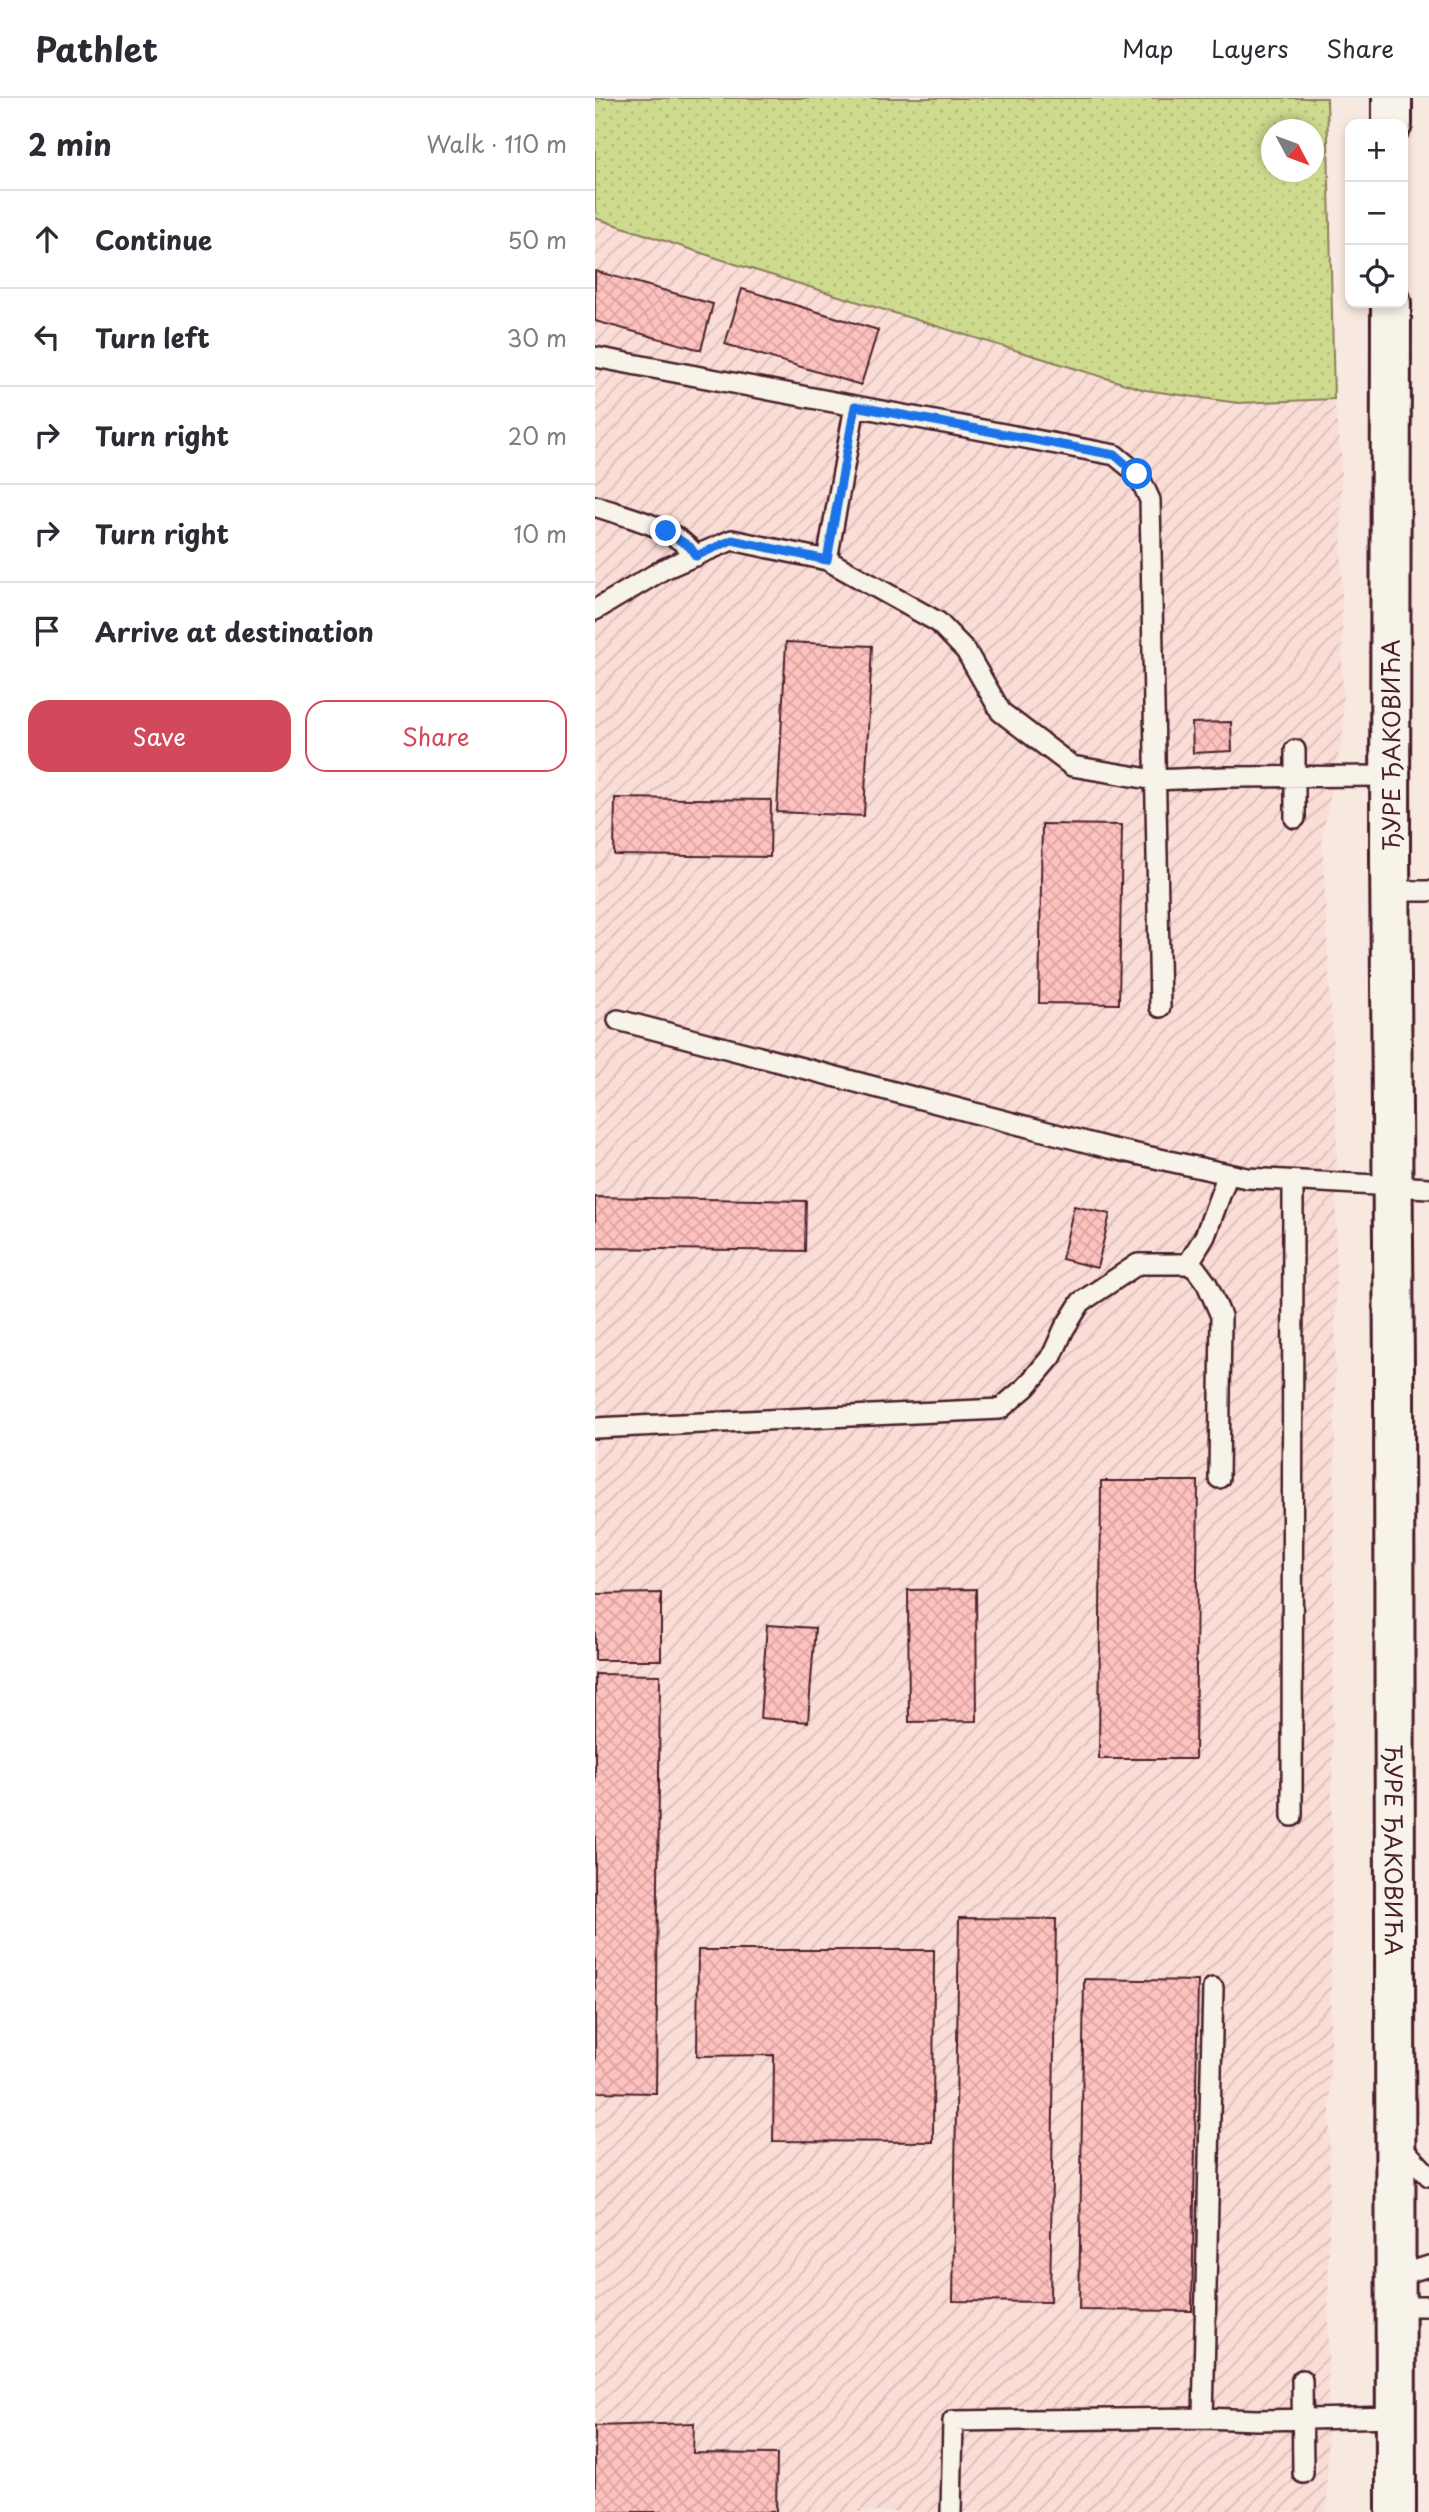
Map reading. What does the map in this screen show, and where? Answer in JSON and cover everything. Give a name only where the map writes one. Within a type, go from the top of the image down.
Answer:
[{"type":"street","points":[[1392,98],[1392,119]]},
{"type":"street","name":"ЂУРЕ ЂАКОВИЋА","points":[[1391,308],[1390,891],[1411,1188],[1395,2140],[1413,2288],[1396,2417],[1396,2512]]},
{"type":"lane","points":[[595,357],[1115,455],[1137,474],[1150,500],[1160,1007]]},
{"type":"lane","points":[[827,560],[855,406]]},
{"type":"lane","points":[[595,506],[666,531],[690,547],[696,556]]},
{"type":"lane","points":[[595,610],[664,569],[732,540],[827,560],[938,622],[966,650],[1001,712],[1072,766],[1156,780],[1390,776]]},
{"type":"lane","points":[[1295,750],[1295,818]]},
{"type":"lane","points":[[1390,891],[1429,891]]},
{"type":"lane","points":[[618,1020],[1109,1148],[1228,1174],[1247,1178],[1411,1188]]},
{"type":"lane","points":[[1188,1264],[1205,1236],[1228,1174]]},
{"type":"lane","points":[[1292,1816],[1293,1181]]},
{"type":"lane","points":[[595,1429],[1000,1409],[1025,1387],[1052,1356],[1081,1302],[1138,1264],[1188,1264],[1196,1269],[1207,1284],[1221,1316],[1219,1478]]},
{"type":"lane","points":[[1203,2418],[1213,1989]]},
{"type":"lane","points":[[1395,2140],[1429,2176]]},
{"type":"lane","points":[[1302,2379],[1303,2473]]},
{"type":"lane","points":[[951,2512],[953,2421],[1396,2417]]},
{"type":"shaded area","points":[[595,218],[735,264],[1238,403],[1334,399],[1341,453],[1343,734],[1322,837],[1337,1126],[1327,2512],[595,2512]]},
{"type":"green space","points":[[595,98],[1327,98],[1334,399],[1238,403],[1145,390],[735,264],[595,218]]},
{"type":"building","points":[[595,271],[713,304],[701,350],[595,321]]},
{"type":"building","points":[[742,289],[878,330],[861,385],[725,344]]},
{"type":"building","points":[[786,642],[872,646],[864,816],[777,812]]},
{"type":"building","points":[[1231,722],[1232,751],[1193,753],[1192,723]]},
{"type":"building","points":[[615,798],[771,800],[770,857],[614,855]]},
{"type":"building","points":[[1042,824],[1122,825],[1119,1004],[1039,1003]]},
{"type":"building","points":[[595,1197],[806,1201],[805,1251],[595,1248]]},
{"type":"building","points":[[1074,1206],[1110,1214],[1097,1268],[1062,1259]]},
{"type":"building","points":[[1101,1481],[1198,1481],[1195,1759],[1099,1759]]},
{"type":"building","points":[[976,1589],[977,1721],[909,1722],[908,1590]]},
{"type":"building","points":[[661,1593],[661,1660],[595,1660],[595,1594]]},
{"type":"building","points":[[767,1625],[815,1628],[808,1722],[760,1718]]},
{"type":"building","points":[[595,1674],[660,1675],[656,2093],[595,2092]]},
{"type":"building","points":[[959,1918],[1056,1919],[1050,2302],[953,2301]]},
{"type":"building","points":[[698,1950],[934,1950],[933,2142],[773,2141],[774,2055],[697,2056]]},
{"type":"building","points":[[1084,1979],[1198,1981],[1192,2311],[1079,2310]]},
{"type":"building","points":[[694,2423],[693,2453],[777,2454],[776,2512],[595,2512],[595,2426]]},
{"type":"route","points":[[666,531],[690,547],[696,556],[732,540],[827,560],[855,406],[1115,455],[1137,474]]}]
